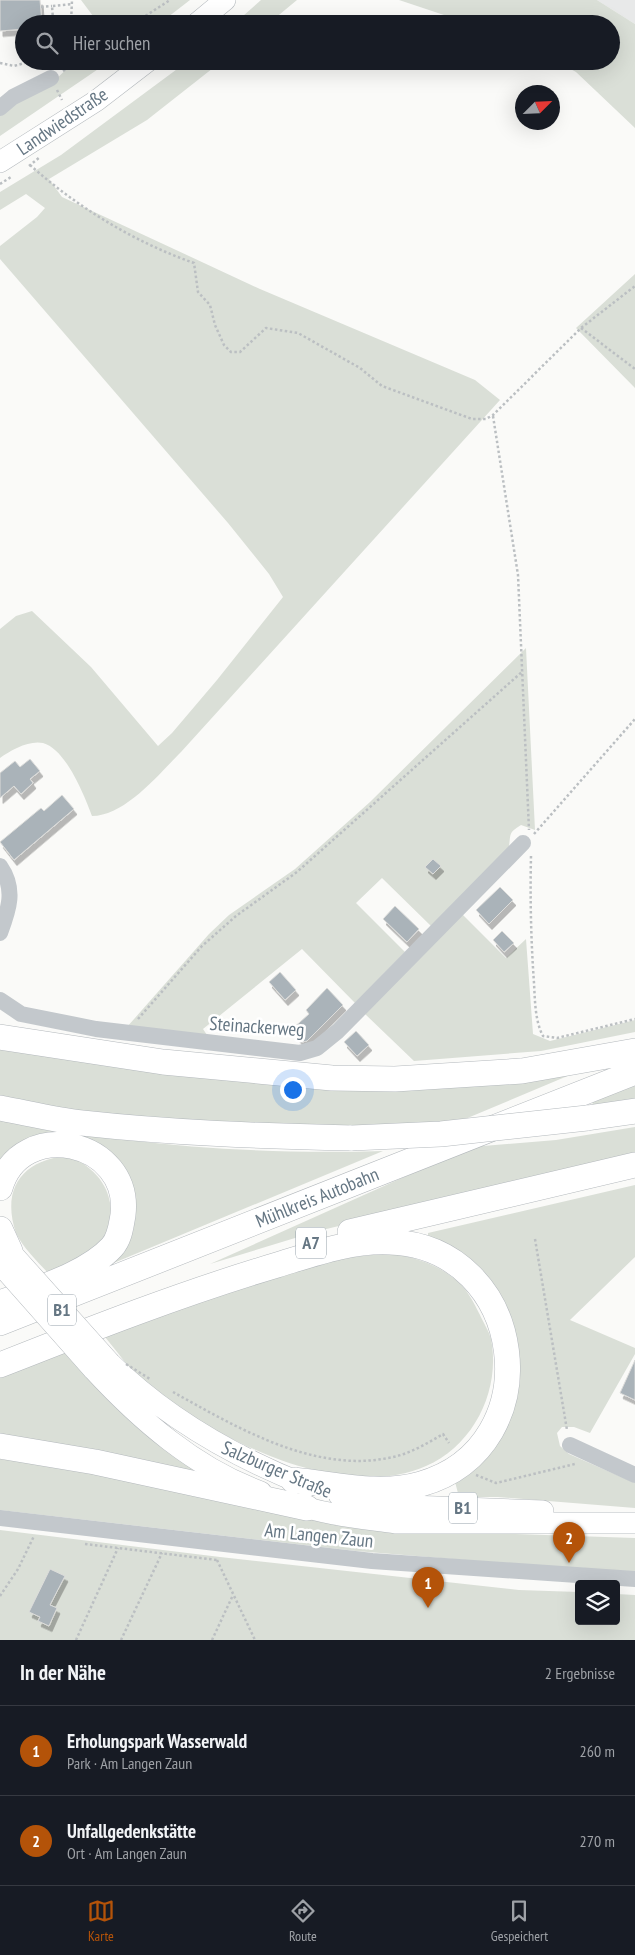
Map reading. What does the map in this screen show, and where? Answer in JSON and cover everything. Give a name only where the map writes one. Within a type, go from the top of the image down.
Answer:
[{"type":"highway","points":[[0,1037],[163,1062],[332,1078],[414,1078],[522,1071],[635,1051]]},
{"type":"highway","name":"Mühlkreis Autobahn","points":[[0,1323],[635,1072]]},
{"type":"highway","points":[[0,1108],[80,1123],[166,1131],[272,1137],[352,1138],[441,1134],[635,1111]]},
{"type":"highway","points":[[0,1188],[12,1166],[28,1153],[45,1146],[67,1144],[91,1152],[102,1160],[119,1183],[123,1210],[119,1234],[113,1245],[99,1259],[82,1269],[0,1303]]},
{"type":"highway","name":"Mühlkreis Autobahn","points":[[0,1352],[137,1299],[279,1252],[438,1210],[635,1165]]},
{"type":"highway","points":[[0,1365],[106,1323],[212,1286],[329,1250],[376,1242],[405,1243],[433,1250],[458,1265],[483,1289],[494,1308],[506,1345],[508,1382],[504,1399],[494,1426],[482,1442],[471,1456],[447,1473],[406,1487],[364,1490],[293,1480]]},
{"type":"highway","points":[[0,1446],[95,1462],[307,1508]]},
{"type":"main road","points":[[207,15],[225,0]]},
{"type":"main road","name":"Landwiedstraße","points":[[0,162],[96,100],[136,70]]},
{"type":"main road","name":"Salzburger Straße","points":[[5,1248],[102,1366],[122,1400],[159,1434],[187,1453],[219,1472],[257,1490],[307,1508],[396,1523],[635,1521]]},
{"type":"main road","name":"Salzburger Straße","points":[[102,1366],[134,1387],[179,1421],[223,1448],[293,1480],[327,1493],[368,1501],[410,1506],[555,1511],[635,1521]]},
{"type":"street","points":[[0,108],[13,97],[51,78]]},
{"type":"street","name":"Steinackerweg","points":[[0,1000],[21,1014],[126,1034],[300,1053],[309,1052],[338,1030],[523,843]]},
{"type":"street","points":[[0,866],[7,879],[10,892],[8,909],[0,934]]},
{"type":"street","points":[[570,1445],[635,1475]]},
{"type":"street","name":"Am Langen Zaun","points":[[0,1518],[217,1552],[382,1561],[635,1579]]},
{"type":"path","points":[[71,15],[72,0]]},
{"type":"path","points":[[147,15],[170,0]]},
{"type":"path","points":[[40,7],[72,4]]},
{"type":"path","points":[[52,6],[53,15]]},
{"type":"path","points":[[0,62],[15,66]]},
{"type":"path","points":[[51,78],[64,70]]},
{"type":"path","points":[[60,95],[62,100]]},
{"type":"path","points":[[30,165],[60,192],[157,250],[194,263],[198,292],[210,305],[215,325],[224,345],[231,352],[240,352],[266,328],[298,332],[360,368],[382,386],[472,419],[486,418],[493,415],[581,328],[635,286]]},
{"type":"path","points":[[581,328],[635,369]]},
{"type":"path","points":[[493,415],[518,575],[530,827],[523,843]]},
{"type":"path","points":[[126,1034],[202,946],[236,916],[297,872],[523,671]]},
{"type":"path","points":[[523,843],[538,830],[635,720]]},
{"type":"path","points":[[523,843],[531,852],[529,913],[535,998],[539,1029],[542,1036],[557,1038],[635,1019]]},
{"type":"path","points":[[535,1239],[570,1445]]},
{"type":"path","points":[[150,1380],[157,1384]]},
{"type":"path","points":[[172,1392],[243,1429],[298,1451],[350,1461],[388,1458],[413,1450],[444,1434],[449,1443]]},
{"type":"path","points":[[475,1474],[496,1482],[509,1481],[598,1458]]},
{"type":"path","points":[[0,1596],[18,1569],[35,1532]]},
{"type":"path","points":[[33,1537],[43,1539]]},
{"type":"path","points":[[76,1640],[118,1549],[119,1542]]},
{"type":"path","points":[[80,1544],[161,1554],[217,1552],[233,1595],[255,1640]]},
{"type":"path","points":[[121,1640],[161,1554],[162,1547]]},
{"type":"path","points":[[212,1640],[233,1595]]},
{"type":"shaded area","points":[[81,0],[190,0],[171,15],[92,15]]},
{"type":"shaded area","points":[[261,0],[297,0],[279,15],[244,15]]},
{"type":"shaded area","points":[[399,0],[597,0],[635,24],[635,128],[572,70],[620,70],[620,15],[444,15]]},
{"type":"shaded area","points":[[597,0],[635,0],[635,24]]},
{"type":"shaded area","points":[[66,70],[97,70],[0,136],[0,112],[51,84]]},
{"type":"shaded area","points":[[176,70],[211,70],[147,120],[49,179],[62,197],[260,289],[475,380],[500,400],[181,752],[129,802],[104,814],[92,816],[74,775],[59,754],[51,747],[38,742],[26,744],[0,758],[0,629],[16,616],[32,611],[91,667],[158,746],[172,733],[217,680],[283,597],[269,574],[228,523],[0,259],[0,246],[37,217],[45,208],[26,194],[0,210],[0,192],[61,155]]},
{"type":"shaded area","points":[[635,274],[635,388],[576,328]]},
{"type":"shaded area","points":[[526,648],[535,830],[521,825],[514,830],[511,834],[509,847],[431,926],[382,878],[356,903],[405,952],[355,1003],[302,949],[203,1029],[209,1038],[127,1027],[209,934],[229,915],[295,869],[370,802]]},
{"type":"shaded area","points":[[462,914],[506,958],[526,939],[533,1034],[550,1041],[635,1020],[635,1032],[541,1051],[414,1061],[365,1014]]},
{"type":"shaded area","points":[[0,1046],[74,1059],[577,1072],[446,1127],[213,1126],[0,1101]]},
{"type":"shaded area","points":[[635,1084],[635,1102],[592,1107],[593,1101]]},
{"type":"shaded area","points":[[0,1120],[95,1136],[239,1150],[383,1151],[104,1267],[133,1232],[136,1206],[130,1179],[109,1151],[76,1135],[0,1168]]},
{"type":"shaded area","points":[[635,1127],[635,1155],[318,1231],[210,1264],[471,1147],[556,1140]]},
{"type":"shaded area","points":[[70,1156],[88,1167],[102,1182],[110,1200],[110,1225],[106,1239],[100,1247],[50,1275],[27,1250],[16,1233],[12,1216],[14,1189],[20,1178],[29,1169],[41,1162]]},
{"type":"shaded area","points":[[635,1185],[635,1257],[570,1320],[635,1348],[635,1354],[590,1433],[574,1427],[562,1427],[557,1433],[560,1446],[569,1454],[635,1483],[635,1508],[498,1497],[459,1497],[454,1478],[472,1465],[512,1336],[428,1240],[428,1233]]},
{"type":"shaded area","points":[[392,1253],[434,1266],[449,1275],[464,1288],[473,1301],[491,1339],[493,1358],[492,1377],[487,1396],[480,1414],[470,1430],[443,1457],[426,1466],[392,1476],[354,1477],[315,1470],[276,1458],[238,1442],[169,1401],[142,1380],[127,1365],[105,1337],[186,1304],[342,1258]]},
{"type":"shaded area","points":[[64,1351],[213,1479],[0,1439],[0,1377]]},
{"type":"shaded area","points":[[0,1459],[43,1464],[482,1533],[635,1538],[635,1574],[356,1551],[0,1510]]},
{"type":"shaded area","points":[[0,1530],[220,1557],[519,1590],[575,1592],[575,1625],[620,1625],[620,1594],[635,1595],[635,1640],[0,1640]]},
{"type":"building","points":[[0,0],[40,0],[41,15],[15,15],[15,30],[0,31]]},
{"type":"building","points":[[30,759],[40,771],[30,779],[33,783],[21,794],[14,786],[0,798],[0,773],[15,761],[20,767]]},
{"type":"building","points":[[62,795],[74,809],[14,860],[0,842],[41,808],[44,811]]},
{"type":"building","points":[[433,859],[441,866],[433,874],[425,867]]},
{"type":"building","points":[[500,887],[513,900],[489,924],[476,910]]},
{"type":"building","points":[[395,906],[419,929],[407,942],[383,919]]},
{"type":"building","points":[[502,931],[514,943],[504,952],[493,940]]},
{"type":"building","points":[[280,972],[296,990],[285,1000],[269,982]]},
{"type":"building","points":[[327,988],[343,1005],[307,1041],[302,1042],[291,1030],[309,1014],[306,1010]]},
{"type":"building","points":[[356,1031],[369,1045],[357,1056],[344,1042]]},
{"type":"building","points":[[635,1360],[635,1400],[620,1393]]},
{"type":"building","points":[[50,1569],[65,1576],[50,1605],[57,1608],[49,1626],[38,1621],[40,1617],[29,1612]]},
{"type":"place","name":"Unfallgedenkstätte","points":[[569,1563]]},
{"type":"place","name":"Erholungspark Wasserwald","points":[[428,1608]]}]
